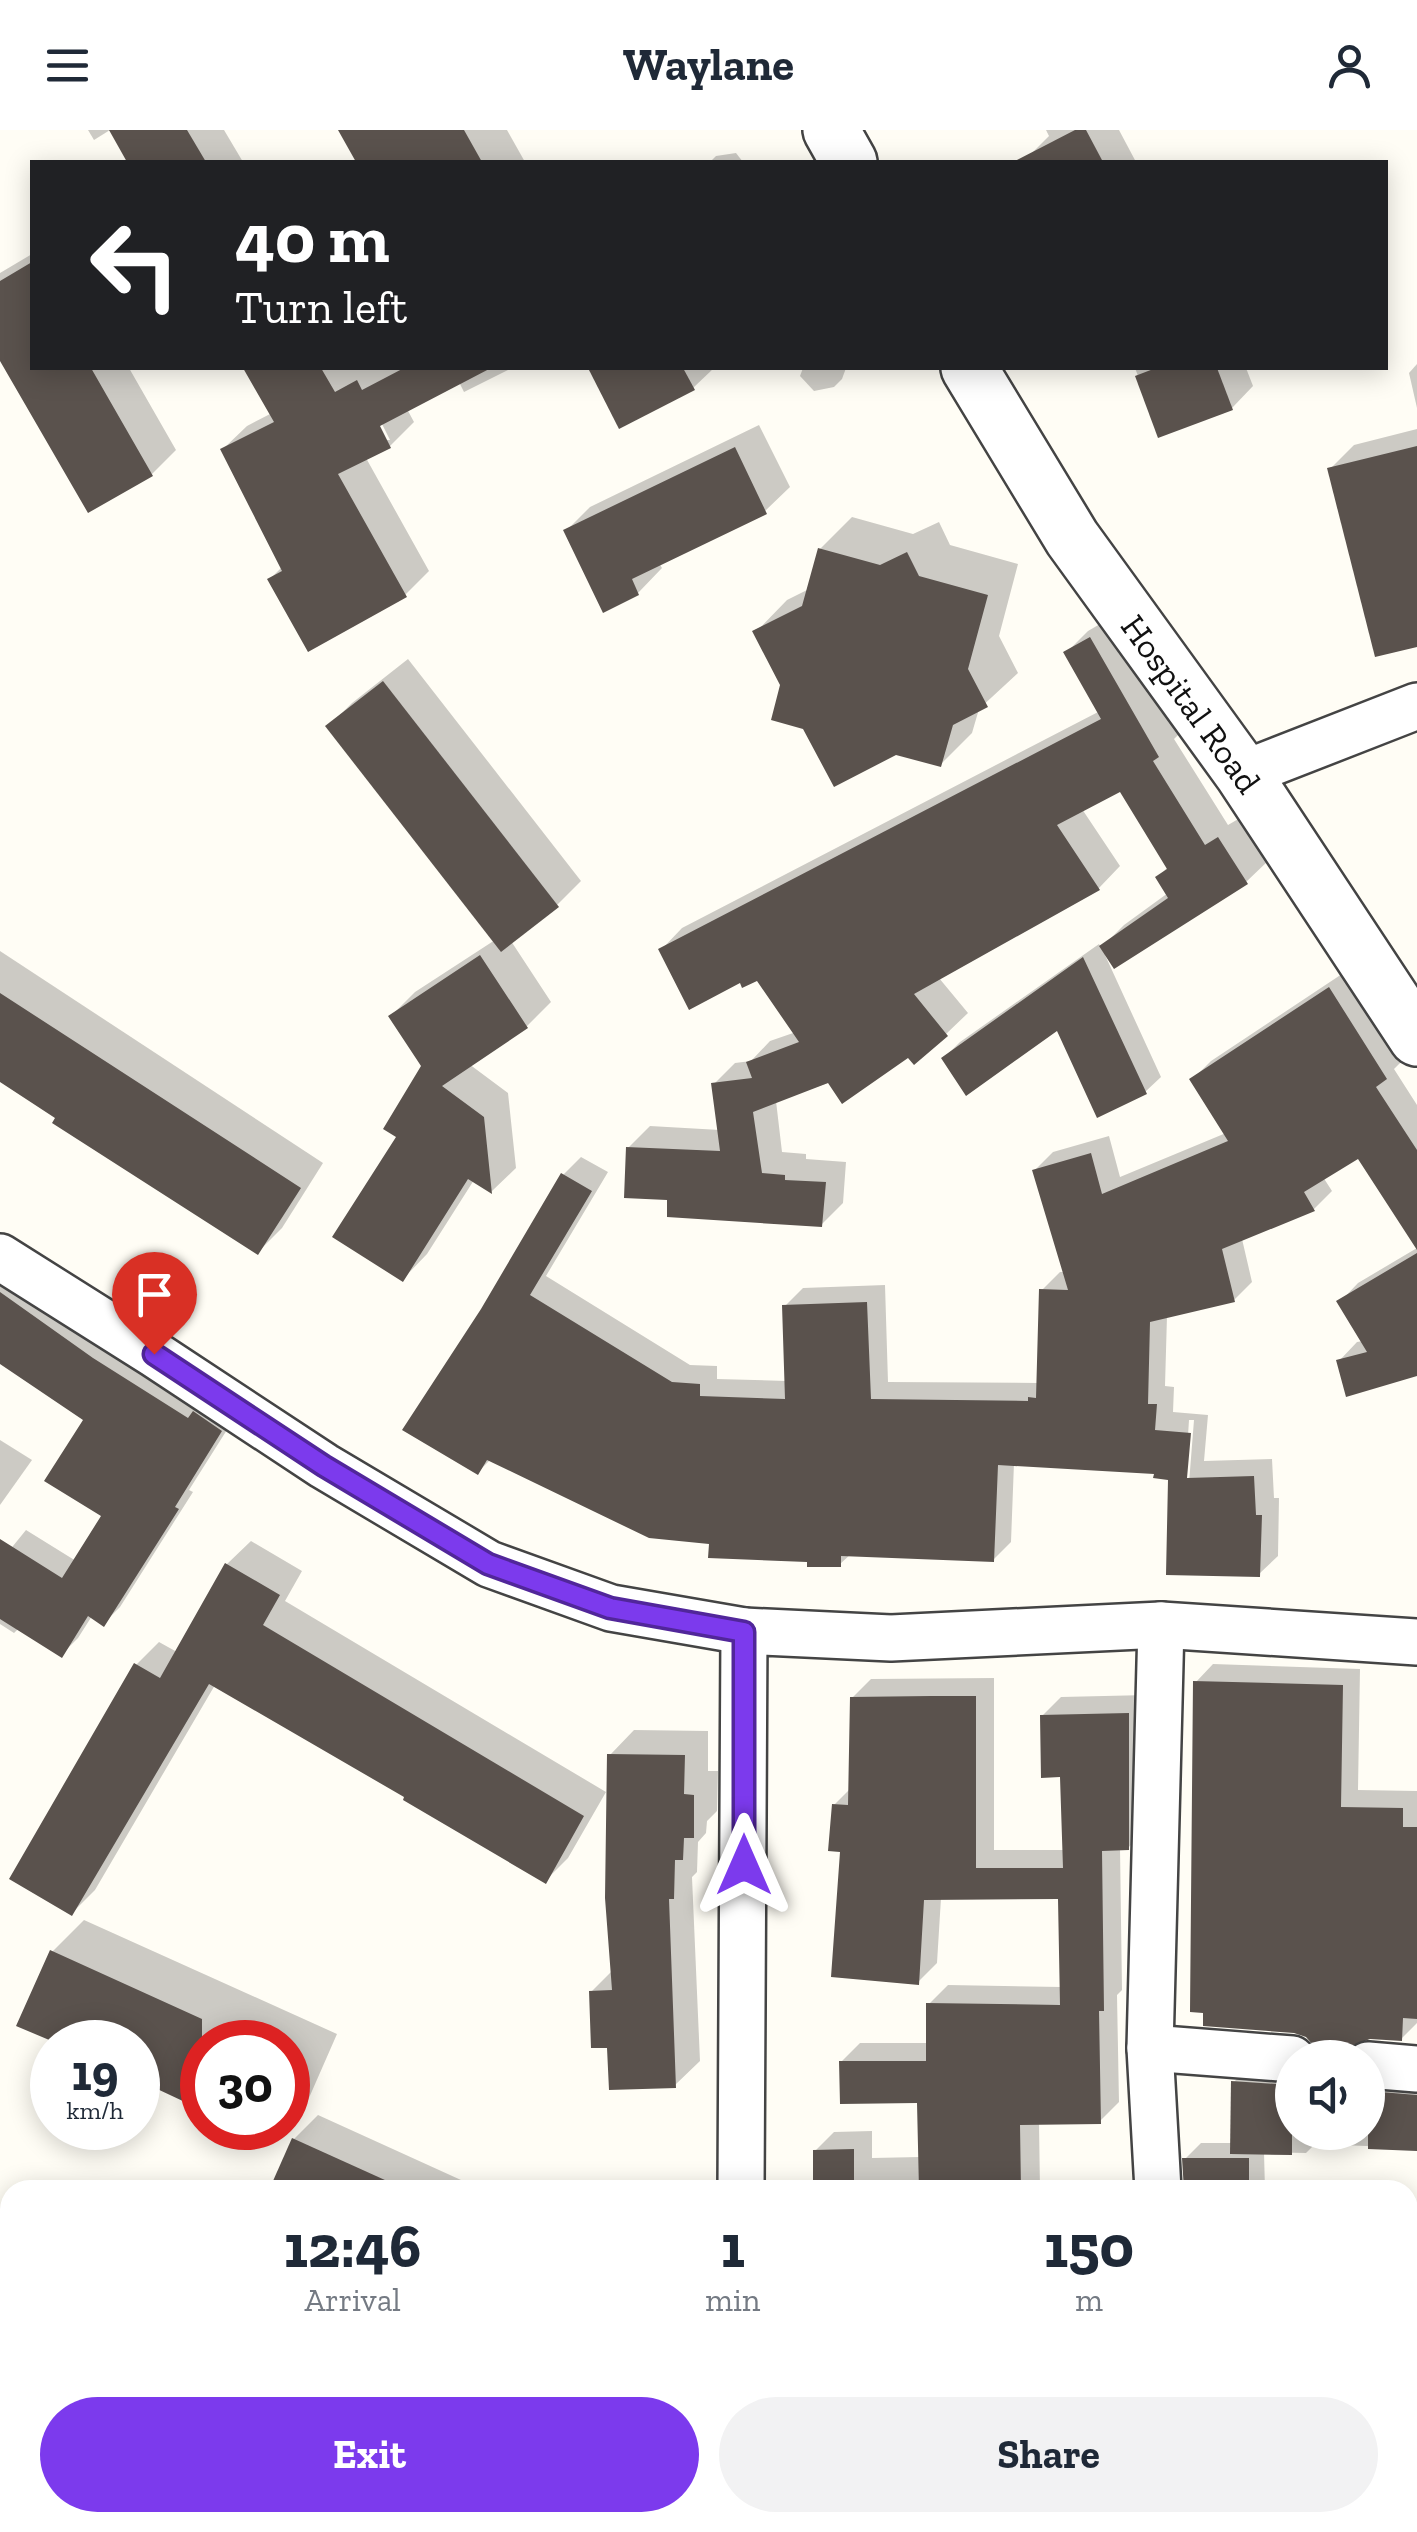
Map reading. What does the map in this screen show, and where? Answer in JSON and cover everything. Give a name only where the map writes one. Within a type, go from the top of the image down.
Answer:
[{"type":"street","points":[[831,130],[848,160]]},
{"type":"street","name":"Hospital Road","points":[[970,370],[1072,538],[1243,774],[1417,1038]]},
{"type":"street","points":[[1243,774],[1417,706]]},
{"type":"street","points":[[0,1257],[324,1466],[488,1564],[610,1608],[744,1632],[890,1638],[1160,1625],[1417,1642]]},
{"type":"street","points":[[1157,2180],[1150,2048],[1160,1625]]},
{"type":"street","points":[[742,2180],[744,1632]]},
{"type":"street","points":[[1150,2048],[1275,2058]]},
{"type":"street","points":[[1385,2066],[1417,2069]]},
{"type":"building","points":[[109,130],[187,130],[205,160],[126,160]]},
{"type":"building","points":[[338,130],[464,130],[481,160],[355,160]]},
{"type":"building","points":[[1075,130],[1086,130],[1102,160],[1017,160]]},
{"type":"building","points":[[30,263],[30,370],[92,370],[153,476],[88,513],[0,361],[0,281]]},
{"type":"building","points":[[244,370],[322,370],[335,392],[357,380],[362,390],[400,370],[487,370],[380,426],[391,448],[338,474],[407,597],[308,652],[267,579],[282,571],[220,449],[274,422]]},
{"type":"building","points":[[589,370],[684,370],[695,390],[619,429]]},
{"type":"building","points":[[1151,370],[1218,370],[1233,410],[1158,438],[1135,376]]},
{"type":"building","points":[[1417,446],[1417,647],[1375,657],[1327,468]]},
{"type":"building","points":[[735,447],[767,514],[632,579],[639,595],[603,613],[563,530]]},
{"type":"building","points":[[818,548],[880,565],[907,552],[919,576],[988,595],[968,669],[988,707],[953,725],[941,767],[896,755],[834,787],[803,729],[771,720],[780,685],[752,631],[802,606]]},
{"type":"building","points":[[1090,637],[1159,757],[1153,761],[1205,845],[1218,837],[1248,884],[1114,969],[1099,946],[1168,898],[1155,877],[1167,869],[1120,792],[1057,825],[1100,890],[914,994],[948,1036],[914,1065],[908,1058],[842,1104],[828,1083],[753,1112],[762,1173],[785,1175],[785,1180],[826,1182],[822,1227],[667,1217],[667,1200],[624,1198],[626,1147],[720,1151],[711,1083],[752,1078],[746,1062],[799,1042],[757,981],[742,988],[740,983],[689,1010],[658,949],[1101,719],[1063,652]]},
{"type":"building","points":[[383,681],[559,907],[501,952],[325,726]]},
{"type":"building","points":[[480,955],[528,1028],[442,1086],[484,1117],[492,1194],[468,1179],[403,1282],[332,1237],[396,1137],[383,1129],[421,1066],[388,1016]]},
{"type":"building","points":[[1083,957],[1147,1094],[1097,1118],[1057,1031],[966,1096],[941,1058]]},
{"type":"building","points":[[1329,987],[1387,1079],[1376,1087],[1417,1150],[1417,1250],[1358,1159],[1304,1192],[1315,1211],[1222,1249],[1235,1302],[1150,1322],[1148,1404],[1157,1404],[1155,1430],[1191,1433],[1187,1478],[1254,1476],[1256,1515],[1262,1515],[1260,1577],[1166,1575],[1168,1480],[1153,1478],[1154,1474],[998,1465],[994,1562],[841,1556],[841,1567],[807,1567],[807,1562],[708,1558],[709,1544],[649,1538],[487,1460],[478,1475],[402,1430],[481,1309],[561,1173],[592,1191],[530,1295],[672,1382],[700,1384],[700,1396],[785,1399],[782,1305],[867,1302],[871,1399],[1036,1398],[1039,1289],[1068,1290],[1032,1170],[1091,1153],[1102,1194],[1228,1141],[1189,1079]]},
{"type":"building","points":[[0,993],[301,1188],[258,1255],[52,1123],[55,1118],[0,1082]]},
{"type":"building","points":[[1417,1253],[1417,1376],[1346,1397],[1336,1360],[1367,1352],[1336,1301]]},
{"type":"building","points":[[0,1292],[93,1358],[188,1418],[193,1411],[222,1431],[175,1507],[179,1509],[104,1627],[88,1616],[62,1658],[0,1619],[0,1539],[62,1578],[101,1516],[44,1481],[83,1420],[0,1364]]},
{"type":"building","points":[[225,1563],[280,1595],[263,1625],[584,1816],[546,1884],[209,1684],[72,1916],[9,1879],[134,1663],[160,1678]]},
{"type":"building","points":[[1193,1681],[1343,1685],[1341,1807],[1403,1808],[1403,1827],[1417,1827],[1417,2019],[1403,2018],[1402,2041],[1309,2040],[1294,2033],[1203,2026],[1203,2013],[1190,2012]]},
{"type":"building","points":[[976,1696],[976,1868],[1063,1868],[1060,1777],[1041,1778],[1040,1715],[1129,1713],[1129,1850],[1102,1851],[1101,2124],[1020,2125],[1021,2180],[919,2180],[917,2103],[840,2104],[839,2061],[926,2061],[926,2003],[1060,2005],[1058,1899],[924,1900],[919,1985],[831,1977],[840,1852],[828,1851],[832,1804],[848,1805],[850,1697]]},
{"type":"building","points":[[607,1754],[685,1755],[684,1794],[694,1795],[694,1838],[684,1838],[683,1860],[675,1860],[674,1899],[669,1899],[676,2088],[609,2090],[607,2048],[591,2048],[589,1991],[612,1990],[605,1898]]},
{"type":"building","points":[[50,1950],[202,2019],[180,2020],[180,2100],[160,2090],[160,2020],[30,2020],[30,2032],[16,2026]]},
{"type":"building","points":[[1231,2081],[1275,2084],[1275,2150],[1292,2150],[1292,2155],[1230,2154]]},
{"type":"building","points":[[1385,2092],[1417,2095],[1417,2151],[1385,2150]]},
{"type":"building","points":[[310,2146],[385,2180],[273,2180],[287,2150],[310,2150]]},
{"type":"building","points":[[854,2149],[854,2180],[813,2180],[813,2150]]},
{"type":"building","points":[[1182,2158],[1249,2158],[1249,2180],[1183,2180]]},
{"type":"route","points":[[154,1354],[324,1466],[488,1564],[610,1608],[744,1632],[744,1865]]}]
